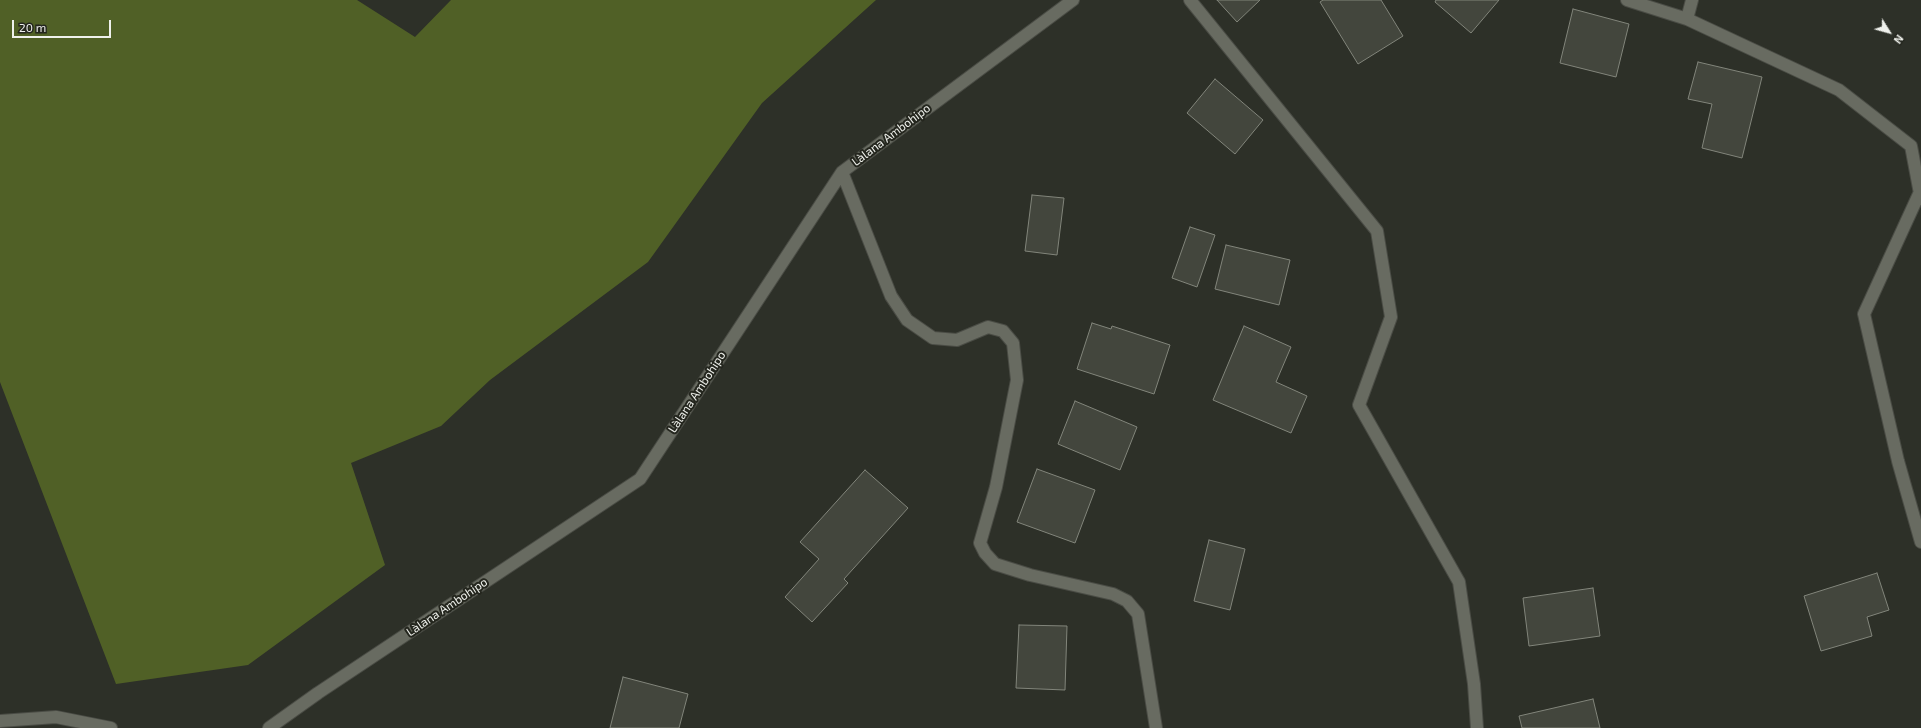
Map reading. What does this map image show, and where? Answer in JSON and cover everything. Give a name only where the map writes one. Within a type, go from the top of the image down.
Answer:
[{"type":"street","name":"Làlana Ambohipo","points":[[269,728],[318,693],[640,478],[842,172],[1073,0]]},
{"type":"street","points":[[1190,0],[1377,231],[1391,317],[1359,405],[1459,582],[1474,684],[1477,728]]},
{"type":"street","points":[[1627,0],[1687,19],[1839,90],[1911,146],[1920,197],[1864,314],[1898,461],[1921,542]]},
{"type":"street","points":[[1687,19],[1692,0]]},
{"type":"street","points":[[842,172],[891,296],[907,320],[933,338],[957,340],[988,327],[1003,331],[1013,343],[1017,380],[996,487],[980,543],[985,553],[995,564],[1030,575],[1113,594],[1127,601],[1138,614],[1156,728]]},
{"type":"street","points":[[0,722],[56,717],[111,728]]},
{"type":"green space","points":[[0,0],[357,0],[415,37],[451,0],[876,0],[762,103],[648,262],[490,380],[441,426],[351,463],[385,565],[248,665],[116,684],[0,382]]},
{"type":"building","points":[[1217,0],[1260,0],[1237,22]]},
{"type":"building","points":[[1323,0],[1381,0],[1403,36],[1358,64],[1320,2]]},
{"type":"building","points":[[1436,0],[1499,0],[1471,33],[1435,2]]},
{"type":"building","points":[[1573,9],[1629,24],[1616,77],[1560,63]]},
{"type":"building","points":[[1698,62],[1762,77],[1742,158],[1702,148],[1712,104],[1688,99]]},
{"type":"building","points":[[1215,79],[1263,120],[1235,154],[1187,113]]},
{"type":"building","points":[[1032,195],[1064,198],[1057,255],[1025,251]]},
{"type":"building","points":[[1190,227],[1215,235],[1197,287],[1172,278]]},
{"type":"building","points":[[1226,245],[1290,260],[1279,305],[1215,289]]},
{"type":"building","points":[[1092,323],[1111,329],[1112,326],[1170,345],[1154,394],[1077,369]]},
{"type":"building","points":[[1244,326],[1291,347],[1276,382],[1307,396],[1291,433],[1213,400]]},
{"type":"building","points":[[1075,401],[1137,427],[1120,470],[1058,444]]},
{"type":"building","points":[[1037,469],[1095,490],[1075,543],[1017,522]]},
{"type":"building","points":[[865,470],[908,508],[844,579],[848,583],[812,622],[785,597],[819,559],[800,542]]},
{"type":"building","points":[[1209,540],[1245,549],[1230,610],[1194,601]]},
{"type":"building","points":[[1877,573],[1889,610],[1867,617],[1872,636],[1821,651],[1804,596]]},
{"type":"building","points":[[1593,588],[1600,636],[1529,646],[1523,598]]},
{"type":"building","points":[[1019,625],[1067,626],[1065,690],[1016,688]]},
{"type":"building","points":[[623,677],[688,694],[679,728],[610,728]]},
{"type":"building","points":[[1593,699],[1600,728],[1522,728],[1519,716]]}]
